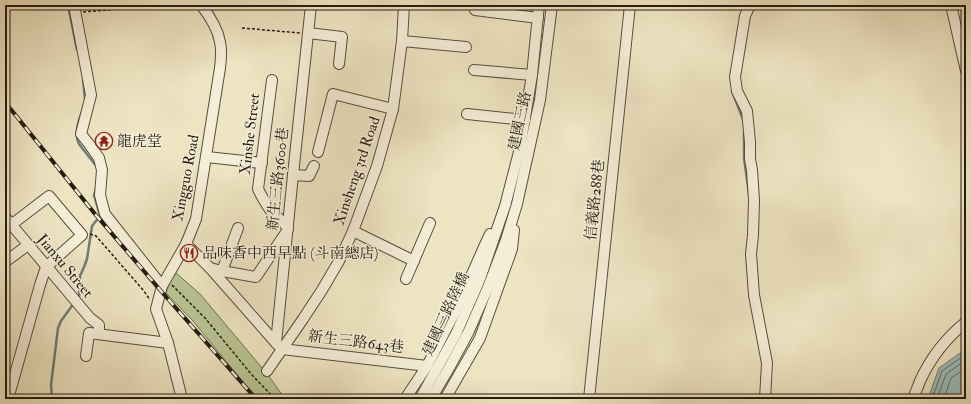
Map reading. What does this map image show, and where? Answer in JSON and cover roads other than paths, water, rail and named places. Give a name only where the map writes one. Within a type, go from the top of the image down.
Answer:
[{"type":"street","name":"Xingguo Road","points":[[168,343],[156,309],[164,282],[186,244],[196,219],[220,68],[220,42],[214,26],[201,5]]},
{"type":"street","name":"新生三路3600巷","points":[[279,346],[293,175],[311,5]]},
{"type":"street","name":"Xinsheng 3rd Road","points":[[267,371],[279,346],[303,319],[325,284],[339,261],[353,231],[377,166],[393,109],[402,41],[404,5]]},
{"type":"street","name":"建國三路","points":[[494,239],[505,206],[520,148],[532,75],[539,5]]},
{"type":"street","name":"建國三路","points":[[506,240],[517,204],[540,100],[552,5]]},
{"type":"street","name":"信義路288巷","points":[[589,399],[630,5]]},
{"type":"street","points":[[750,5],[745,16],[735,78],[737,91],[747,111],[750,142],[754,200],[751,254],[754,295],[767,363],[765,399]]},
{"type":"street","points":[[951,5],[964,55],[966,71]]},
{"type":"street","points":[[75,9],[91,95],[81,134],[99,158],[102,170],[100,196],[105,214],[164,282]]},
{"type":"street","points":[[475,10],[538,18]]},
{"type":"street","points":[[308,34],[342,36],[339,64]]},
{"type":"street","points":[[402,41],[466,47]]},
{"type":"street","points":[[474,70],[532,75]]},
{"type":"street","name":"Xinshe Street","points":[[272,80],[258,189],[272,212],[284,223],[288,230]]},
{"type":"street","points":[[318,152],[333,94],[393,109]]},
{"type":"street","points":[[467,114],[525,120]]},
{"type":"street","points":[[206,157],[262,164]]},
{"type":"street","points":[[293,175],[309,176],[314,166]]},
{"type":"street","points":[[8,221],[49,196],[82,235],[46,267],[8,399]]},
{"type":"street","points":[[445,399],[480,338],[512,249],[517,204]]},
{"type":"street","points":[[405,399],[427,366],[456,310],[484,247],[505,206]]},
{"type":"street","name":"Jianxu Street","points":[[8,221],[90,318],[99,325],[99,334]]},
{"type":"street","points":[[406,280],[430,223]]},
{"type":"street","points":[[222,271],[238,228]]},
{"type":"street","points":[[210,268],[256,277],[288,230]]},
{"type":"street","points":[[353,231],[414,261]]},
{"type":"street","name":"建國三路陸橋","points":[[420,399],[456,334],[480,279],[494,239]]},
{"type":"street","name":"建國三路陸橋","points":[[430,399],[468,333],[489,285],[506,240]]},
{"type":"street","points":[[186,244],[210,268],[279,346]]},
{"type":"street","points":[[5,262],[28,245]]},
{"type":"street","points":[[913,399],[933,356],[954,332],[966,322]]},
{"type":"street","points":[[86,356],[89,333],[168,343],[182,399]]},
{"type":"street","name":"新生三路643巷","points":[[279,346],[427,366]]},
{"type":"water","points":[[966,349],[966,399],[928,399],[939,368]]},
{"type":"waterway","points":[[68,5],[77,50]]},
{"type":"waterway","points":[[83,79],[85,99]]},
{"type":"waterway","points":[[732,91],[744,122]]},
{"type":"waterway","points":[[82,112],[77,128],[79,144],[97,167]]},
{"type":"waterway","points":[[744,133],[744,158],[749,194]]},
{"type":"waterway","points":[[77,299],[79,297],[80,276],[87,259],[92,226],[100,216],[94,195],[96,189]]},
{"type":"waterway","points":[[52,399],[51,385],[58,328],[61,321],[74,303]]},
{"type":"railway","points":[[5,102],[95,214],[256,399]]},
{"type":"place","name":"龍虎堂","points":[[104,141]]},
{"type":"place","name":"品味香中西早點 (斗南總店)","points":[[189,253]]}]
